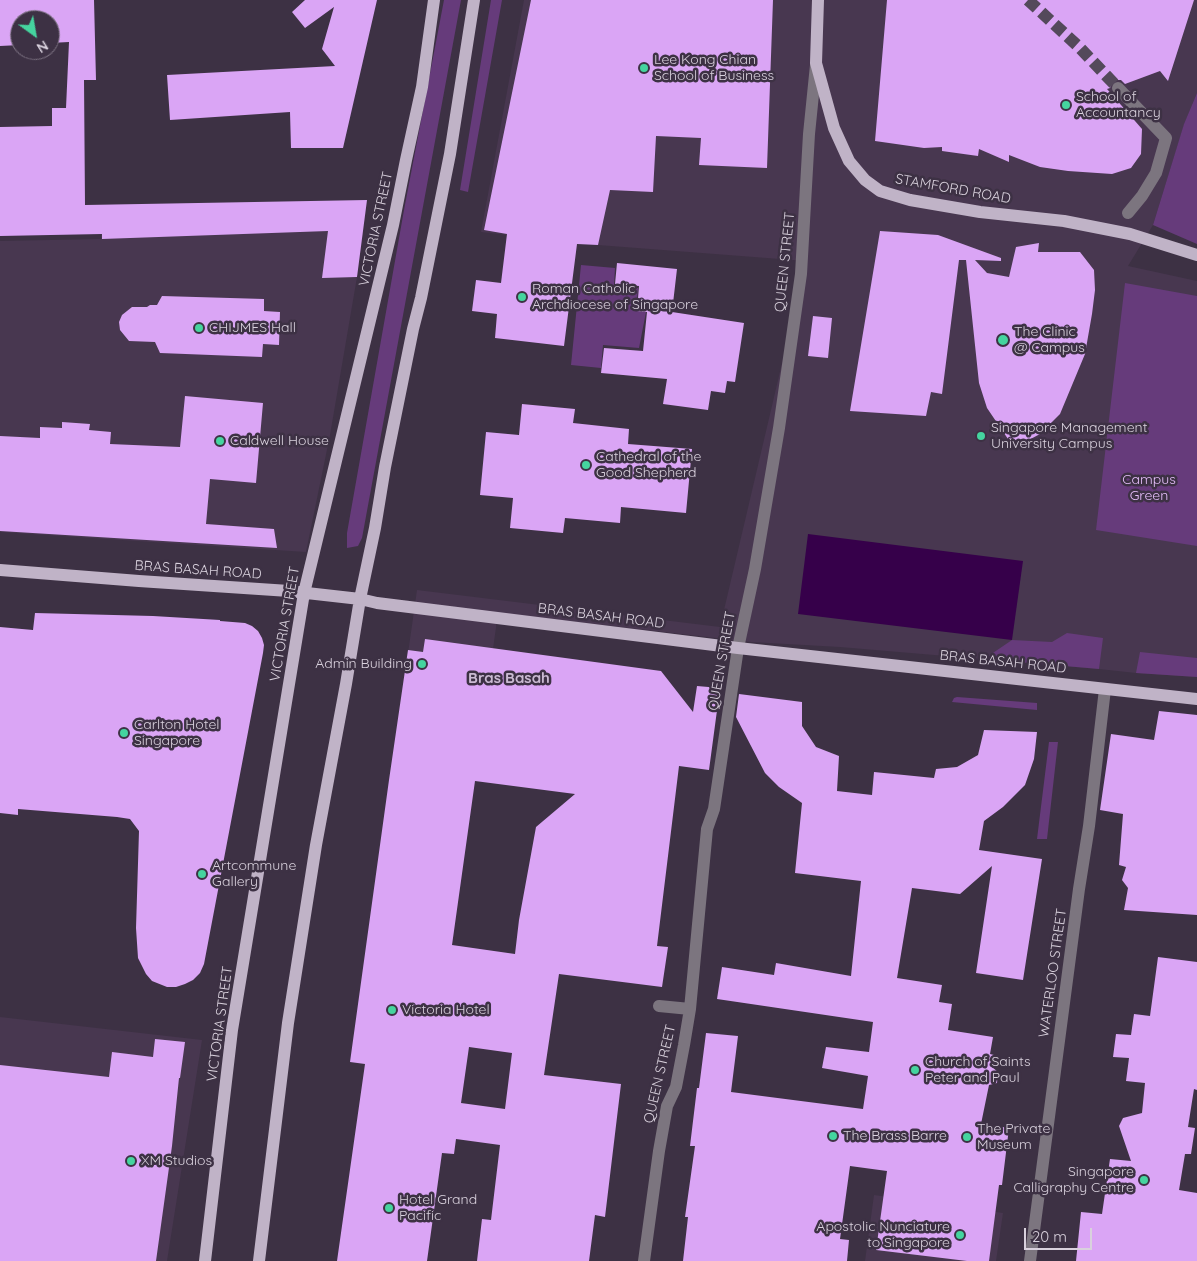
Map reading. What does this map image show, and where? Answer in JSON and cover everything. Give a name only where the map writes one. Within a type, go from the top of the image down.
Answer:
[{"type":"main road","name":"VICTORIA STREET","points":[[205,1261],[232,1030],[304,593],[394,225],[422,87],[434,0]]},
{"type":"main road","points":[[259,1261],[288,1024],[316,845],[385,467],[450,154],[474,0]]},
{"type":"main road","name":"STAMFORD ROAD","points":[[818,0],[816,63],[834,128],[849,161],[865,180],[880,192],[910,200],[980,212],[1064,221],[1130,234],[1197,255]]},
{"type":"main road","name":"BRAS BASAH ROAD","points":[[0,570],[289,591],[738,648],[1197,699]]},
{"type":"street","name":"QUEEN STREET","points":[[644,1261],[666,1106],[676,1087],[690,1009],[707,829],[714,809],[738,648],[780,428],[799,284],[809,134],[816,63]]},
{"type":"street","points":[[1118,88],[1166,138],[1156,173],[1142,196],[1128,213]]},
{"type":"street","name":"WATERLOO STREET","points":[[1030,1261],[1089,826],[1105,689]]},
{"type":"street","points":[[659,1006],[690,1009]]},
{"type":"shaded area","name":"Singapore Management University Campus","points":[[524,0],[1197,0],[1197,93],[1184,125],[1153,225],[1128,266],[1197,281],[1197,677],[840,647],[751,642],[498,613],[452,945],[361,984],[417,590],[720,627],[806,261],[598,245],[481,232]]},
{"type":"shaded area","points":[[367,201],[357,277],[330,435],[306,552],[0,532],[0,241],[101,239],[102,205]]},
{"type":"shaded area","points":[[808,534],[1023,561],[1012,640],[798,614]]},
{"type":"shaded area","points":[[0,1017],[202,1040],[167,1261],[0,1261]]},
{"type":"shaded area","points":[[874,1195],[1003,1213],[996,1261],[865,1261]]},
{"type":"green space","points":[[444,0],[461,0],[362,538],[358,546],[347,548],[347,533],[404,210]]},
{"type":"green space","points":[[491,0],[502,0],[468,192],[460,190]]},
{"type":"green space","points":[[1197,93],[1197,244],[1153,225],[1184,124]]},
{"type":"green space","points":[[581,265],[615,268],[614,285],[638,288],[636,311],[646,312],[639,348],[603,345],[601,368],[571,365]]},
{"type":"green space","name":"Campus Green","points":[[1125,283],[1197,296],[1197,546],[1096,530]]},
{"type":"green space","points":[[1067,633],[1103,638],[1099,669],[984,659],[1012,640],[1052,642]]},
{"type":"green space","points":[[1140,652],[1197,658],[1197,677],[1136,673]]},
{"type":"green space","points":[[957,697],[1037,703],[1037,710],[952,702]]},
{"type":"green space","points":[[1049,742],[1058,742],[1047,839],[1037,839]]},
{"type":"building","points":[[0,0],[94,0],[96,80],[84,80],[85,205],[367,200],[357,277],[322,278],[328,231],[102,239],[102,234],[0,236],[0,127],[52,126],[52,108],[66,108],[69,42],[60,42],[60,10],[10,10],[10,46],[0,46]]},
{"type":"building","points":[[305,0],[377,0],[343,148],[291,148],[290,112],[170,120],[167,75],[335,66],[322,49],[334,7],[305,28],[292,12]]},
{"type":"building","name":"Lee Kong Chian School of Business","points":[[531,0],[773,0],[767,168],[699,165],[701,138],[656,136],[653,192],[610,190],[598,245],[577,244],[564,346],[495,338],[497,314],[472,311],[476,280],[501,283],[507,234],[484,230]]},
{"type":"building","name":"School of Accountancy","points":[[887,0],[1194,0],[1168,81],[1160,71],[1125,84],[1121,80],[1116,80],[1107,89],[1142,129],[1141,154],[1131,168],[1112,174],[1040,167],[1009,155],[1009,162],[979,149],[978,156],[942,151],[942,147],[924,148],[875,141]]},
{"type":"building","points":[[880,231],[938,235],[1001,258],[1001,261],[975,260],[987,273],[1009,277],[1016,247],[1039,243],[1038,252],[1080,252],[1094,270],[1095,290],[1085,354],[1060,414],[1040,434],[1025,442],[1008,439],[987,408],[979,383],[966,260],[959,260],[942,394],[931,392],[926,416],[850,411]]},
{"type":"building","points":[[617,263],[677,269],[672,312],[744,323],[735,382],[727,381],[725,393],[711,391],[708,410],[663,404],[667,379],[601,373],[604,348],[643,351],[647,312],[637,311],[639,286],[615,284]]},
{"type":"building","name":"CHIJMES Hall","points":[[162,296],[264,299],[264,311],[280,312],[279,345],[263,344],[262,357],[160,353],[155,342],[129,341],[120,330],[119,322],[122,315],[132,307],[157,305]]},
{"type":"building","points":[[813,316],[832,318],[828,358],[808,356]]},
{"type":"building","points":[[185,396],[263,403],[256,483],[210,479],[206,524],[274,529],[277,548],[0,531],[0,436],[40,438],[40,427],[62,428],[62,422],[90,424],[89,430],[111,432],[110,444],[180,447]]},
{"type":"building","name":"Cathedral of the Good Shepherd","points":[[522,404],[575,409],[573,423],[629,429],[628,444],[692,449],[686,513],[621,507],[620,523],[565,518],[563,533],[510,528],[513,498],[480,495],[486,432],[519,435]]},
{"type":"building","name":"Carlton Hotel Singapore","points":[[35,613],[220,620],[245,623],[252,626],[262,638],[264,645],[263,653],[204,964],[200,973],[193,980],[185,984],[167,987],[152,981],[138,958],[136,928],[139,831],[130,819],[18,809],[18,815],[0,813],[0,627],[33,630]]},
{"type":"building","points":[[425,639],[661,671],[693,712],[697,686],[720,688],[709,770],[679,766],[657,946],[668,947],[662,987],[559,974],[544,1075],[621,1084],[605,1217],[595,1215],[589,1261],[477,1261],[482,1219],[491,1220],[500,1145],[456,1139],[454,1154],[442,1153],[427,1261],[337,1261],[365,1064],[350,1062],[389,780],[408,650],[423,652]],"holes":[[[475,781],[575,794],[536,827],[519,920],[515,954],[452,945]],[[469,1047],[512,1053],[505,1109],[461,1103]]]},
{"type":"building","points":[[739,694],[802,702],[802,726],[816,747],[839,756],[837,791],[872,795],[874,772],[934,778],[936,769],[957,767],[978,755],[984,730],[1037,732],[1034,759],[1025,785],[1003,807],[984,821],[979,850],[1042,859],[1023,980],[976,973],[992,866],[960,894],[912,888],[897,978],[942,985],[939,1002],[952,1004],[948,1030],[993,1037],[990,1054],[994,1055],[992,1067],[998,1072],[997,1083],[989,1085],[981,1124],[1009,1128],[1002,1185],[999,1185],[989,1261],[967,1261],[876,1250],[887,1171],[850,1166],[840,1239],[849,1240],[847,1261],[683,1261],[688,1217],[685,1217],[695,1146],[690,1146],[706,1033],[738,1036],[731,1092],[863,1109],[868,1076],[822,1068],[826,1047],[869,1052],[873,1022],[717,999],[722,967],[774,975],[776,963],[851,976],[861,881],[795,873],[802,803],[779,787],[765,773],[736,717]]},
{"type":"building","points":[[1159,711],[1197,715],[1197,915],[1124,910],[1128,888],[1122,880],[1126,867],[1119,865],[1123,814],[1100,810],[1111,734],[1154,740]]},
{"type":"building","points":[[1158,957],[1197,962],[1197,1090],[1194,1089],[1188,1127],[1195,1128],[1191,1154],[1185,1154],[1179,1190],[1197,1193],[1197,1261],[1076,1261],[1081,1212],[1102,1214],[1110,1159],[1131,1161],[1119,1126],[1123,1118],[1142,1113],[1145,1083],[1126,1081],[1129,1058],[1113,1057],[1116,1034],[1131,1035],[1134,1014],[1150,1016]]},
{"type":"building","points":[[155,1039],[185,1042],[156,1261],[0,1261],[0,1065],[109,1077],[112,1052],[153,1057]]},
{"type":"tunnel","points":[[1028,0],[1079,47],[1118,88]]},
{"type":"place","name":"Lee Kong Chian School of Business","points":[[644,68]]},
{"type":"place","name":"School of Accountancy","points":[[1066,105]]},
{"type":"place","name":"Roman Catholic Archdiocese of Singapore","points":[[522,297]]},
{"type":"place","name":"CHIJMES Hall","points":[[199,328]]},
{"type":"place","name":"The Clinic @ Campus","points":[[1003,340]]},
{"type":"place","name":"Singapore Management University Campus","points":[[981,436]]},
{"type":"place","name":"Caldwell House","points":[[220,441]]},
{"type":"place","name":"Cathedral of the Good Shepherd","points":[[586,465]]},
{"type":"place","name":"Admin Building","points":[[422,664]]},
{"type":"place","name":"Carlton Hotel Singapore","points":[[124,733]]},
{"type":"place","name":"Artcommune Gallery","points":[[202,874]]},
{"type":"place","name":"Victoria Hotel","points":[[392,1010]]},
{"type":"place","name":"Church of Saints Peter and Paul","points":[[915,1070]]},
{"type":"place","name":"The Brass Barre","points":[[833,1136]]},
{"type":"place","name":"The Private Museum","points":[[967,1137]]},
{"type":"place","name":"XM Studios","points":[[131,1161]]},
{"type":"place","name":"Singapore Calligraphy Centre","points":[[1144,1180]]},
{"type":"place","name":"Hotel Grand Pacific","points":[[389,1208]]},
{"type":"place","name":"Apostolic Nunciature to Singapore","points":[[960,1235]]},
{"type":"district","name":"Bras Basah","points":[[509,678]]}]
